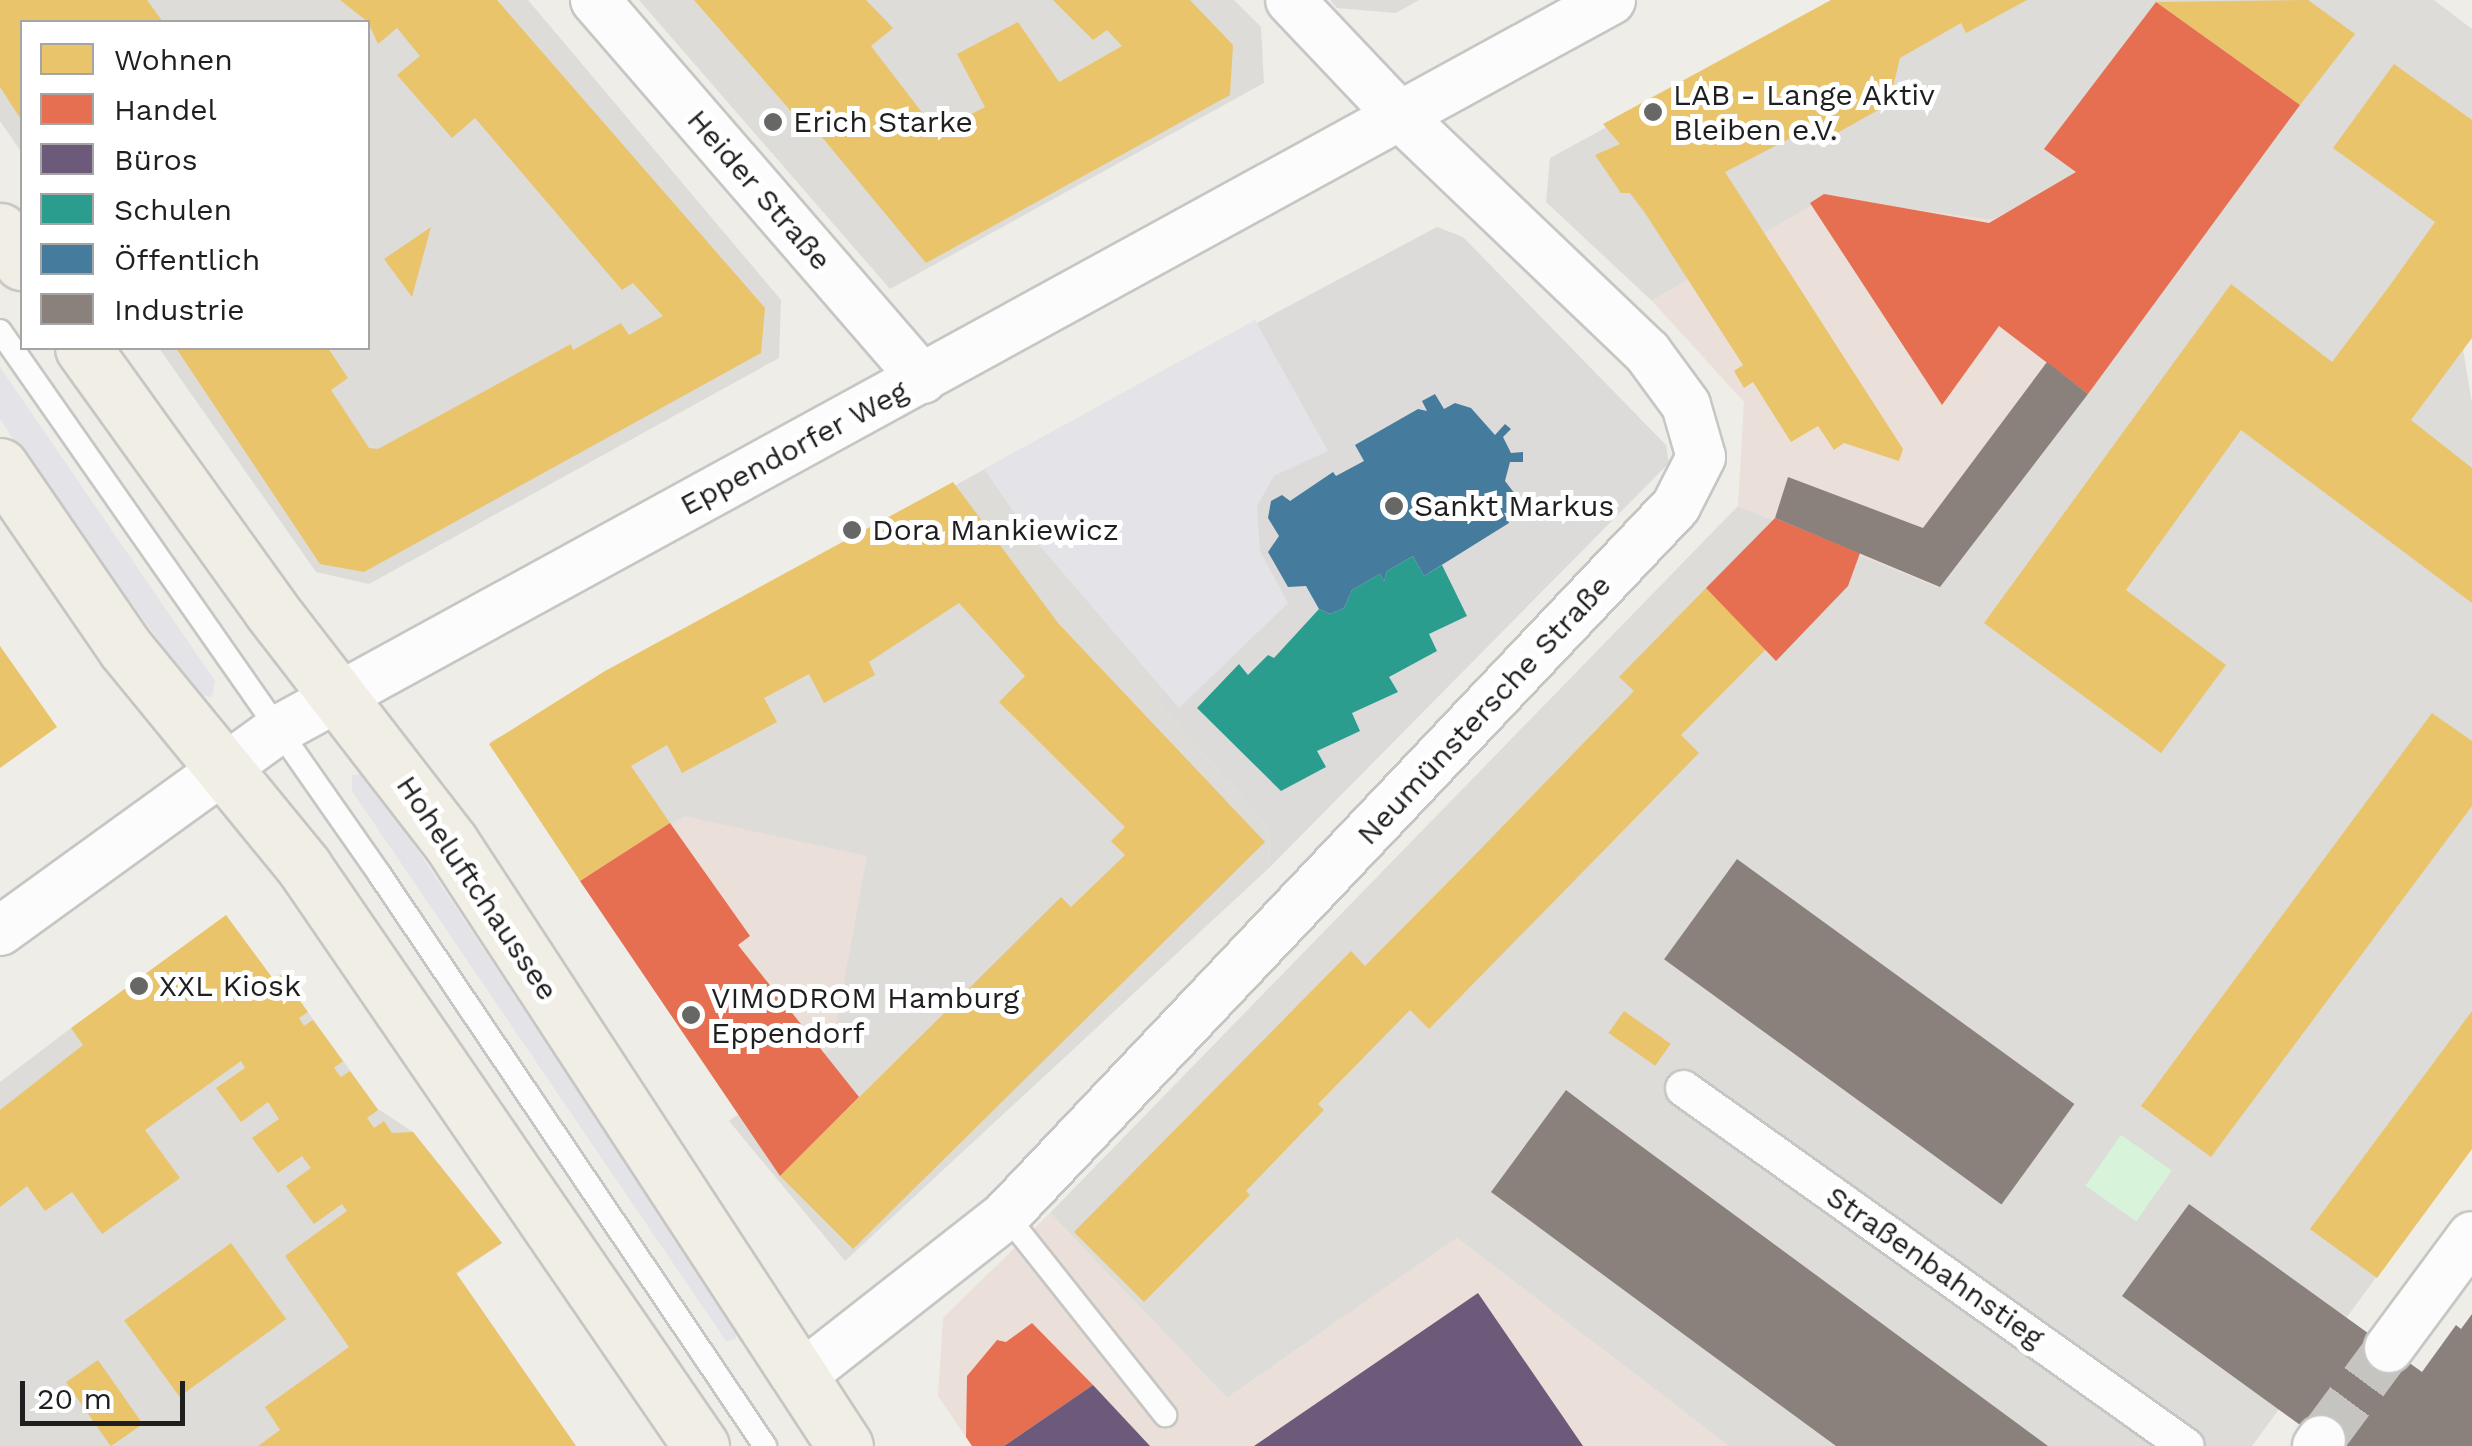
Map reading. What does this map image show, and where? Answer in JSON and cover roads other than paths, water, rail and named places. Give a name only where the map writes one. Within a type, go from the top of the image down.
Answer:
[{"type":"main road","points":[[0,230],[20,259]]},
{"type":"main road","name":"Hoheluftchaussee","points":[[85,350],[271,610],[341,694],[451,843],[845,1446]]},
{"type":"main road","points":[[0,466],[125,648],[304,867],[701,1446]]},
{"type":"street","name":"Heider Straße","points":[[596,0],[923,379]]},
{"type":"street","name":"Neumünstersche Straße","points":[[800,1376],[1006,1215],[1676,506],[1701,457],[1686,405],[1647,352],[1401,117],[1290,0]]},
{"type":"street","name":"Eppendorfer Weg","points":[[0,931],[276,730],[1610,0]]},
{"type":"street","name":"Straßenbahnstieg","points":[[1683,1088],[2186,1446]]},
{"type":"street","points":[[2389,1348],[2472,1236]]},
{"type":"lane","points":[[0,331],[765,1446]]},
{"type":"lane","points":[[1006,1215],[1165,1414]]},
{"type":"tunnel","points":[[2321,1440],[2389,1348]]},
{"type":"place","name":"LAB - Lange Aktiv Bleiben e.V.","points":[[1653,112]]},
{"type":"place","name":"Erich Starke","points":[[773,122]]},
{"type":"place","name":"Sankt Markus","points":[[1394,506]]},
{"type":"place","name":"Dora Mankiewicz","points":[[852,530]]},
{"type":"place","name":"XXL Kiosk","points":[[139,986]]},
{"type":"place","name":"VIMODROM Hamburg Eppendorf","points":[[691,1015]]}]
